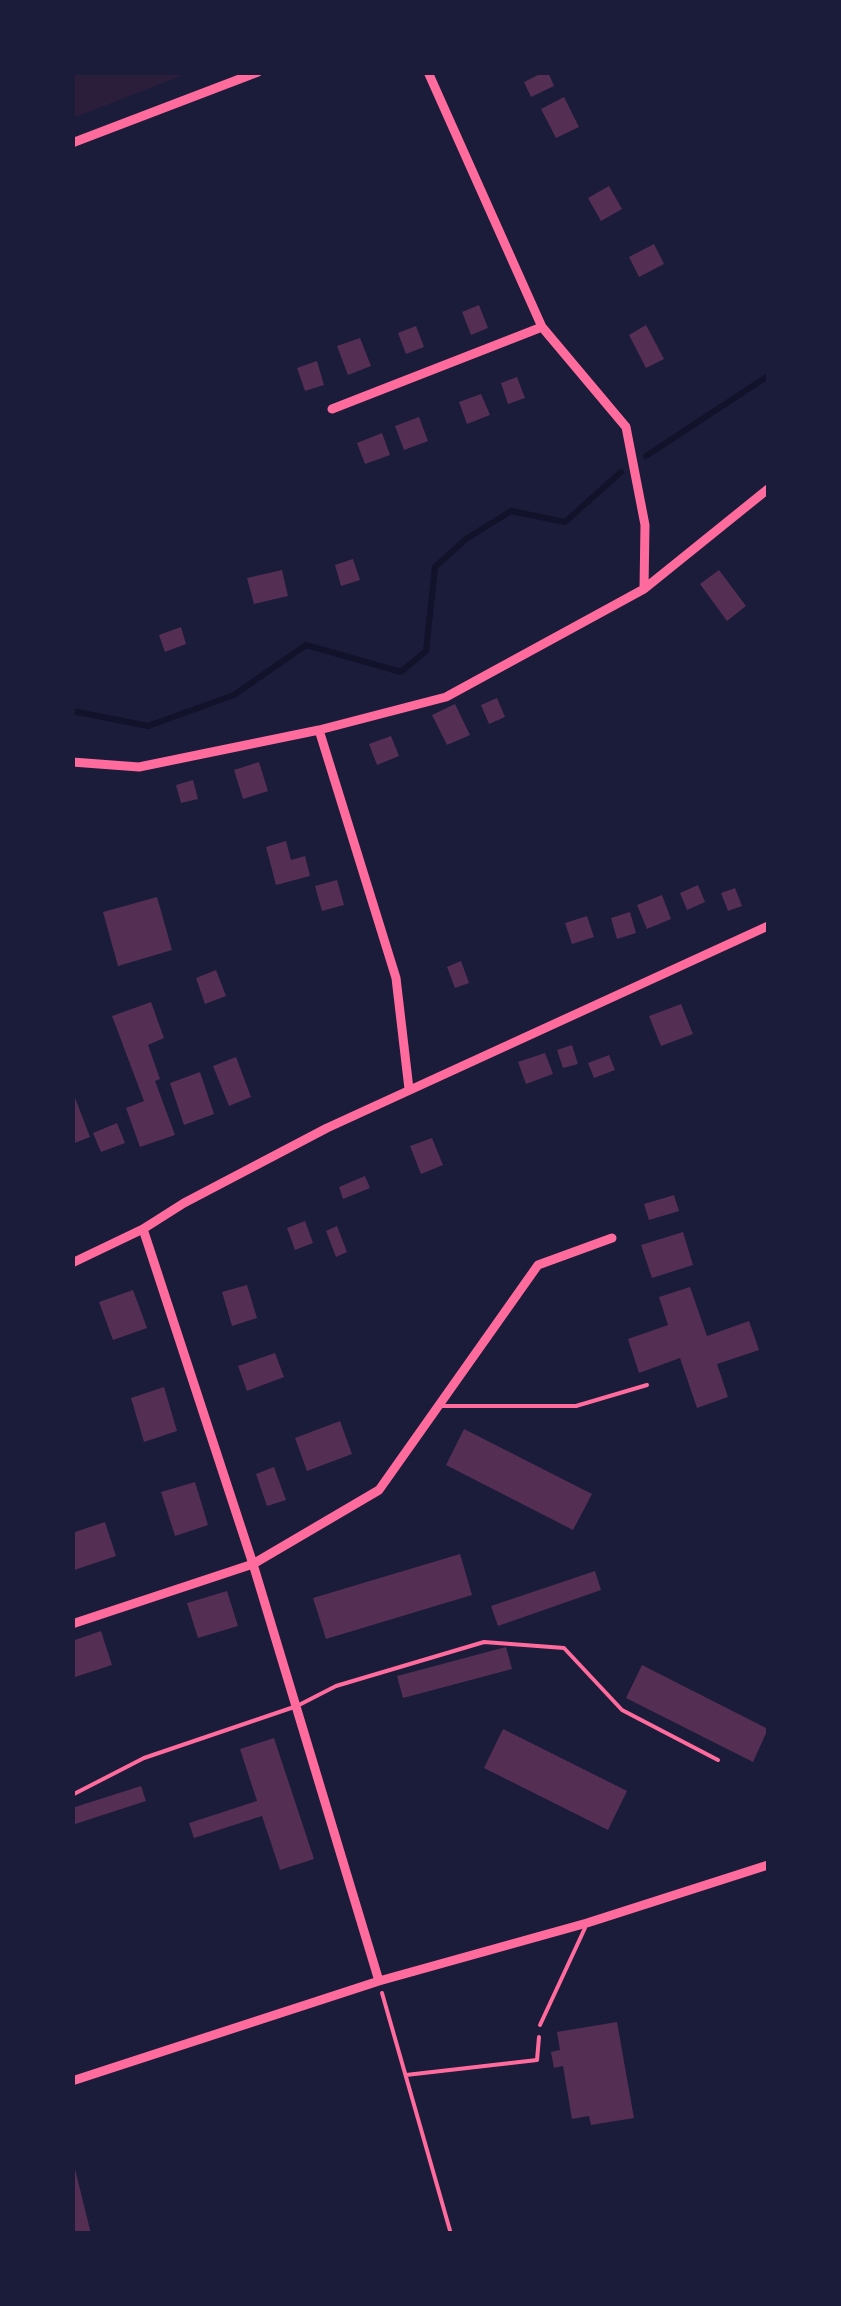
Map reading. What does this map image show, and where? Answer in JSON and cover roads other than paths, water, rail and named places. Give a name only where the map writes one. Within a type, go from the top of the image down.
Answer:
[{"type":"street","points":[[72,143],[258,72]]},
{"type":"street","points":[[428,72],[542,328],[626,426],[644,525],[644,589]]},
{"type":"street","points":[[332,409],[542,328]]},
{"type":"street","points":[[72,762],[139,767],[320,730],[446,697],[644,589],[768,489]]},
{"type":"street","points":[[320,730],[396,978],[409,1089]]},
{"type":"street","points":[[72,1264],[409,1089],[768,926]]},
{"type":"street","points":[[144,1229],[297,1706],[379,1981]]},
{"type":"street","points":[[72,1624],[252,1564],[378,1490],[538,1265],[612,1238]]},
{"type":"street","points":[[72,2081],[379,1981],[587,1923],[768,1866]]},
{"type":"lane","points":[[438,1406],[576,1406],[647,1385]]},
{"type":"lane","points":[[72,1794],[144,1758],[297,1706],[336,1686],[484,1642],[564,1648],[622,1710],[718,1760]]},
{"type":"lane","points":[[540,2025],[587,1923]]},
{"type":"waterway","points":[[646,456],[768,376]]},
{"type":"waterway","points":[[72,711],[148,726],[234,695],[306,645],[401,672],[426,651],[435,567],[466,539],[511,511],[565,522],[621,472]]}]
